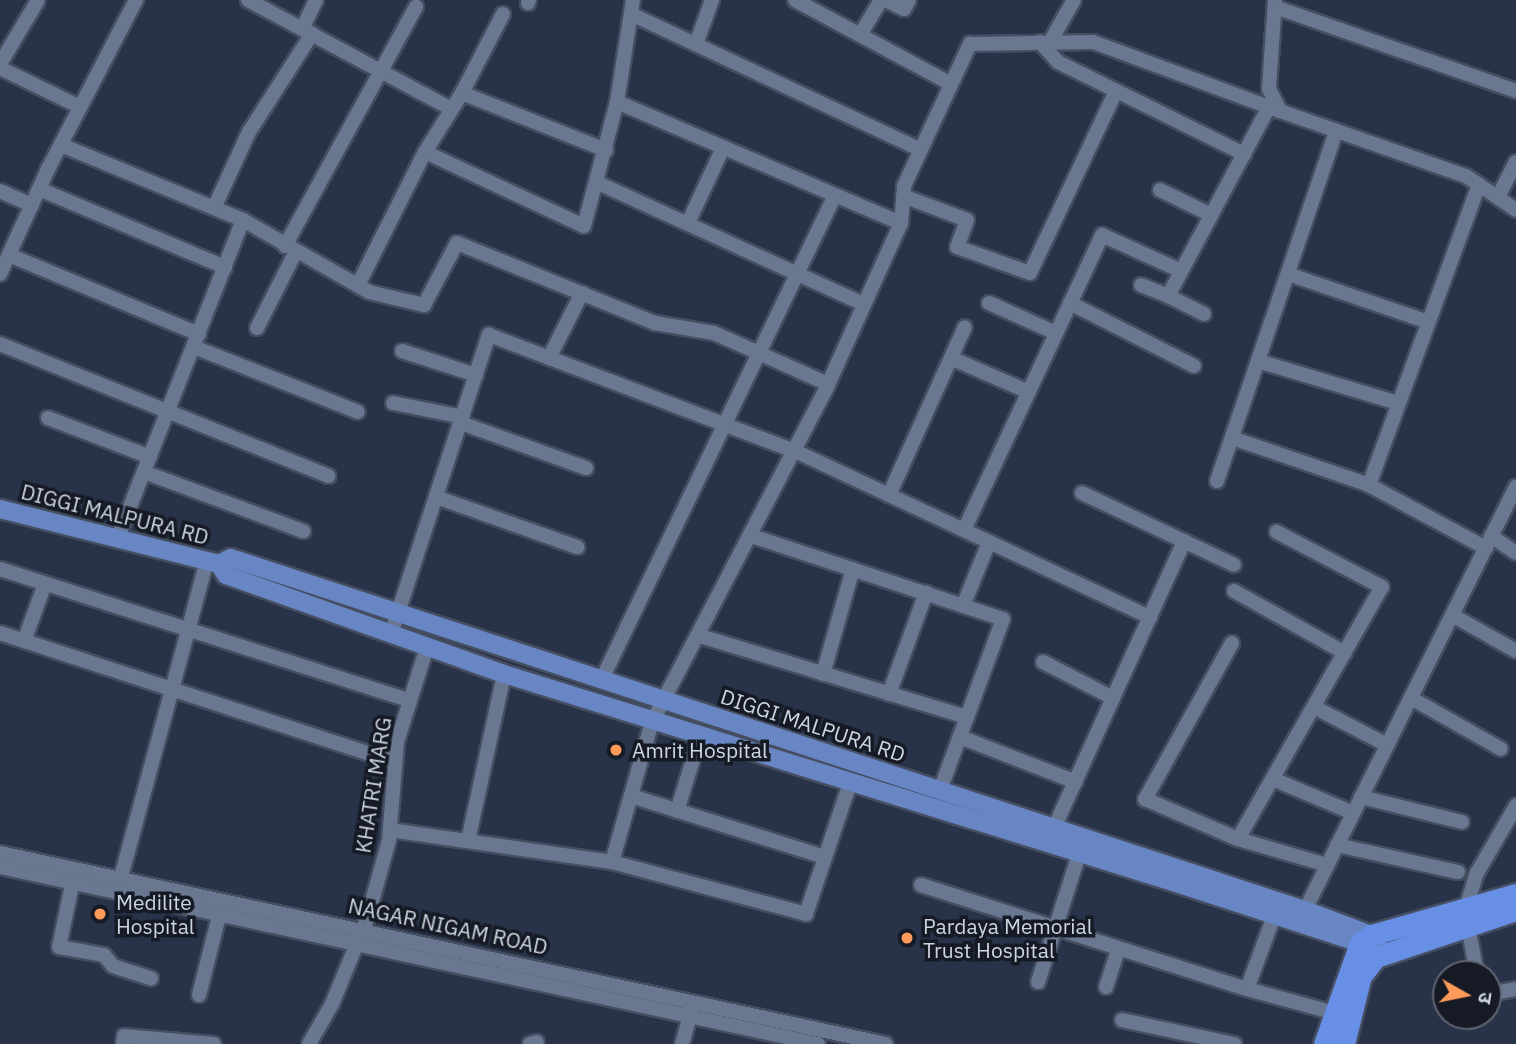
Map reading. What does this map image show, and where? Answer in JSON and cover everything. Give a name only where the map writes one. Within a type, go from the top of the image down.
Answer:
[{"type":"highway","points":[[1324,1044],[1335,1013],[1373,947],[1467,917],[1516,894]]},
{"type":"highway","points":[[1467,917],[1516,910]]},
{"type":"highway","points":[[1344,1044],[1362,976],[1373,947]]},
{"type":"main road","name":"DIGGI MALPURA RD","points":[[0,509],[213,562],[231,558],[1305,910],[1373,947]]},
{"type":"main road","name":"DIGGI MALPURA RD","points":[[213,562],[226,575],[504,674],[1373,947]]},
{"type":"street","points":[[38,0],[0,66],[80,107]]},
{"type":"street","points":[[0,274],[39,189],[136,0]]},
{"type":"street","points":[[248,0],[451,109]]},
{"type":"street","points":[[214,208],[249,132],[307,32],[316,0]]},
{"type":"street","points":[[696,44],[712,0]]},
{"type":"street","points":[[795,0],[820,6],[860,35],[951,85]]},
{"type":"street","points":[[860,35],[883,0],[904,9],[909,0]]},
{"type":"street","points":[[1045,42],[1074,0]]},
{"type":"street","points":[[1275,109],[1269,89],[1275,4],[1516,91]]},
{"type":"street","points":[[257,328],[290,250],[416,7]]},
{"type":"street","points":[[425,152],[584,226],[598,183],[617,102],[632,7],[696,44],[921,150]]},
{"type":"street","points":[[358,285],[425,152],[463,93],[503,14]]},
{"type":"street","points":[[1045,42],[1058,62],[1244,154]]},
{"type":"street","points":[[612,862],[652,722],[700,636],[828,384],[901,223],[903,195],[970,44],[1093,42],[1466,176],[1516,209]]},
{"type":"street","points":[[903,195],[967,220],[957,247],[1030,273],[1116,91]]},
{"type":"street","points":[[463,93],[606,150]]},
{"type":"street","points":[[617,102],[901,223]]},
{"type":"street","points":[[1168,296],[1244,154],[1275,109]]},
{"type":"street","points":[[1217,481],[1336,131]]},
{"type":"street","points":[[61,145],[243,220],[290,250],[358,285],[424,305],[457,243],[655,323],[714,333],[828,384]]},
{"type":"street","points":[[688,223],[723,148]]},
{"type":"street","points":[[1498,197],[1516,162]]},
{"type":"street","points":[[598,183],[864,304]]},
{"type":"street","points":[[1369,485],[1479,185]]},
{"type":"street","points":[[39,189],[225,267]]},
{"type":"street","points":[[1160,190],[1211,215]]},
{"type":"street","points":[[0,191],[32,205]]},
{"type":"street","points":[[602,679],[835,195]]},
{"type":"street","points":[[118,537],[243,220]]},
{"type":"street","points":[[964,530],[1102,235],[1181,271]]},
{"type":"street","points":[[9,255],[358,412]]},
{"type":"street","points":[[1288,274],[1428,322]]},
{"type":"street","points":[[1141,285],[1204,314]]},
{"type":"street","points":[[549,358],[582,293]]},
{"type":"street","points":[[989,303],[1056,333]]},
{"type":"street","points":[[1070,303],[1194,366]]},
{"type":"street","points":[[889,495],[965,327]]},
{"type":"street","points":[[391,634],[489,335],[795,451],[1150,617]]},
{"type":"street","points":[[0,344],[329,476]]},
{"type":"street","points":[[402,351],[476,375]]},
{"type":"street","points":[[951,358],[1029,392]]},
{"type":"street","points":[[1258,361],[1398,403]]},
{"type":"street","points":[[393,403],[462,420],[586,468]]},
{"type":"street","points":[[48,418],[150,457]]},
{"type":"street","points":[[1232,438],[1369,485],[1516,553]]},
{"type":"street","points":[[144,472],[303,531]]},
{"type":"street","points":[[1305,910],[1516,487]]},
{"type":"street","points":[[1082,493],[1234,565]]},
{"type":"street","points":[[436,497],[578,547]]},
{"type":"street","points":[[1238,839],[1316,708],[1382,587],[1277,533]]},
{"type":"street","points":[[752,536],[1003,619],[940,790]]},
{"type":"street","points":[[1054,828],[1184,541]]},
{"type":"street","points":[[963,606],[989,542]]},
{"type":"street","points":[[121,877],[186,632],[213,562]]},
{"type":"street","points":[[0,569],[186,632],[409,700]]},
{"type":"street","points":[[823,674],[853,569]]},
{"type":"street","points":[[24,641],[45,584]]},
{"type":"street","points":[[1234,591],[1345,653]]},
{"type":"street","points":[[889,694],[926,593]]},
{"type":"street","points":[[1452,615],[1516,651]]},
{"type":"street","points":[[0,633],[395,762]]},
{"type":"street","points":[[700,636],[967,717]]},
{"type":"street","points":[[1232,643],[1145,799],[1238,839],[1327,865]]},
{"type":"street","name":"KHATRI MARG","points":[[309,1044],[362,929],[390,830],[395,762],[409,700],[427,647]]},
{"type":"street","points":[[1043,662],[1113,698]]},
{"type":"street","points":[[468,841],[504,674]]},
{"type":"street","points":[[1411,698],[1501,749]]},
{"type":"street","points":[[1316,708],[1387,745]]},
{"type":"street","points":[[677,811],[700,737]]},
{"type":"street","points":[[960,737],[1076,782]]},
{"type":"street","points":[[1273,779],[1353,813]]},
{"type":"street","points":[[390,830],[612,862],[806,914],[849,783]]},
{"type":"street","points":[[631,796],[825,857]]},
{"type":"street","points":[[1361,797],[1462,822]]},
{"type":"street","points":[[1475,960],[1467,917],[1477,873],[1516,806]]},
{"type":"street","points":[[1337,845],[1458,872]]},
{"type":"street","name":"NAGAR NIGAM ROAD","points":[[0,853],[362,929],[818,1044]]},
{"type":"street","points":[[1038,982],[1079,853]]},
{"type":"street","name":"NAGAR NIGAM ROAD","points":[[0,867],[72,886],[356,944],[691,1010],[886,1044]]},
{"type":"street","points":[[921,885],[1118,950],[1335,1013]]},
{"type":"street","points":[[72,886],[59,947],[104,955],[113,966],[151,978]]},
{"type":"street","points":[[199,995],[219,916]]},
{"type":"street","points":[[1247,989],[1274,916]]},
{"type":"street","points":[[1106,987],[1118,950]]},
{"type":"street","points":[[682,1044],[691,1010]]},
{"type":"street","points":[[1122,1020],[1234,1044]]},
{"type":"street","points":[[123,1044],[124,1036],[214,1044]]},
{"type":"place","name":"Amrit Hospital","points":[[616,750]]},
{"type":"place","name":"Medilite Hospital","points":[[100,914]]},
{"type":"place","name":"Pardaya Memorial Trust Hospital","points":[[907,938]]}]
